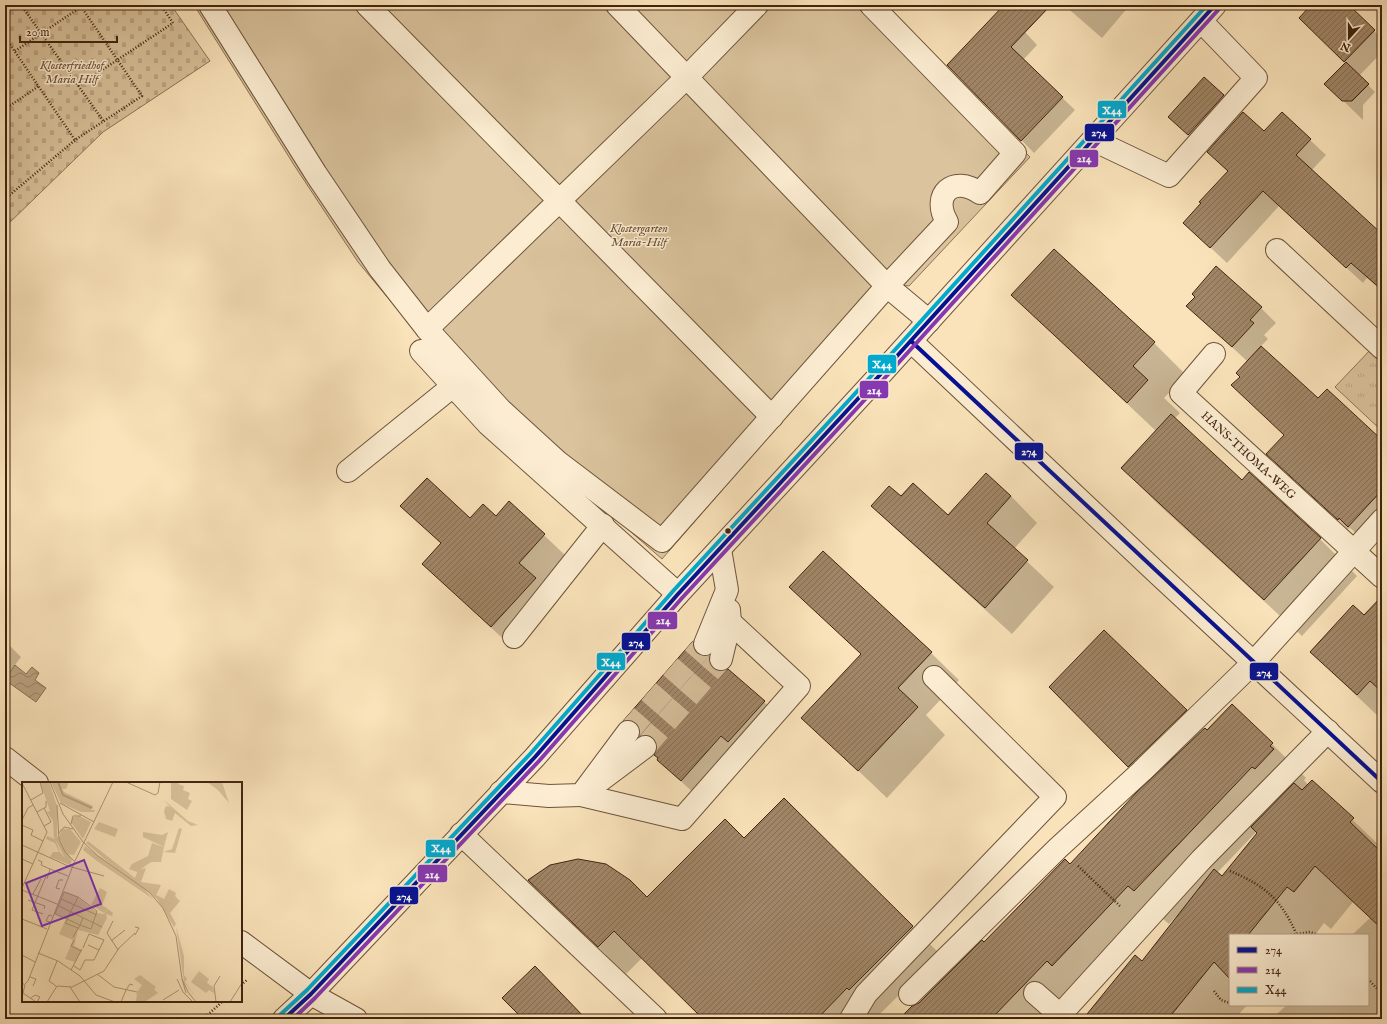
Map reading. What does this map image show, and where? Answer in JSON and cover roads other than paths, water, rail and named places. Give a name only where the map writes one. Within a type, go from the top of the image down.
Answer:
[{"type":"street","points":[[210,5],[316,174],[380,269],[427,330],[500,409],[558,462],[662,541],[887,286],[948,222],[942,213],[941,202],[946,191],[953,186],[963,185],[980,193],[1015,153],[871,5]]},
{"type":"street","points":[[367,5],[772,417]]},
{"type":"street","points":[[617,5],[887,286],[929,321]]},
{"type":"street","points":[[427,330],[687,77],[757,5]]},
{"type":"street","points":[[284,1019],[311,994],[535,757],[678,594],[929,321],[1215,5]]},
{"type":"street","points":[[1093,140],[1169,176],[1256,78],[1201,21]]},
{"type":"street","points":[[1278,250],[1382,348]]},
{"type":"street","points":[[911,340],[1253,663],[1382,782]]},
{"type":"street","points":[[421,351],[488,424],[603,525],[678,594]]},
{"type":"street","name":"HANS-THOMA-WEG","points":[[1214,354],[1181,394],[1382,577]]},
{"type":"street","points":[[348,471],[453,386]]},
{"type":"street","points":[[910,994],[1058,848],[1142,771],[1253,663],[1382,520]]},
{"type":"street","points":[[514,637],[603,525]]},
{"type":"street","points":[[720,549],[727,590],[730,622],[721,659]]},
{"type":"street","points":[[705,644],[727,590]]},
{"type":"street","points":[[501,792],[549,796],[581,795],[682,819],[799,686],[730,622]]},
{"type":"street","points":[[852,1019],[866,994],[1055,797],[934,677]]},
{"type":"street","points":[[1036,993],[1060,1015],[1201,860],[1328,731]]},
{"type":"street","points":[[581,795],[628,732]]},
{"type":"street","points":[[581,795],[645,747]]},
{"type":"street","points":[[5,758],[36,782]]},
{"type":"street","points":[[461,834],[656,1019]]},
{"type":"street","points":[[242,943],[311,994],[356,1019]]},
{"type":"water","points":[[15,665],[26,674],[32,667],[39,673],[35,680],[46,688],[36,702],[5,680]]},
{"type":"tunnel","points":[[628,732],[705,644]]},
{"type":"tunnel","points":[[645,747],[721,659]]},
{"type":"park label","name":"Klosterfriedhof Maria Hilf","points":[[72,72]]},
{"type":"park label","name":"Klostergarten Maria-Hilf","points":[[639,235]]}]
